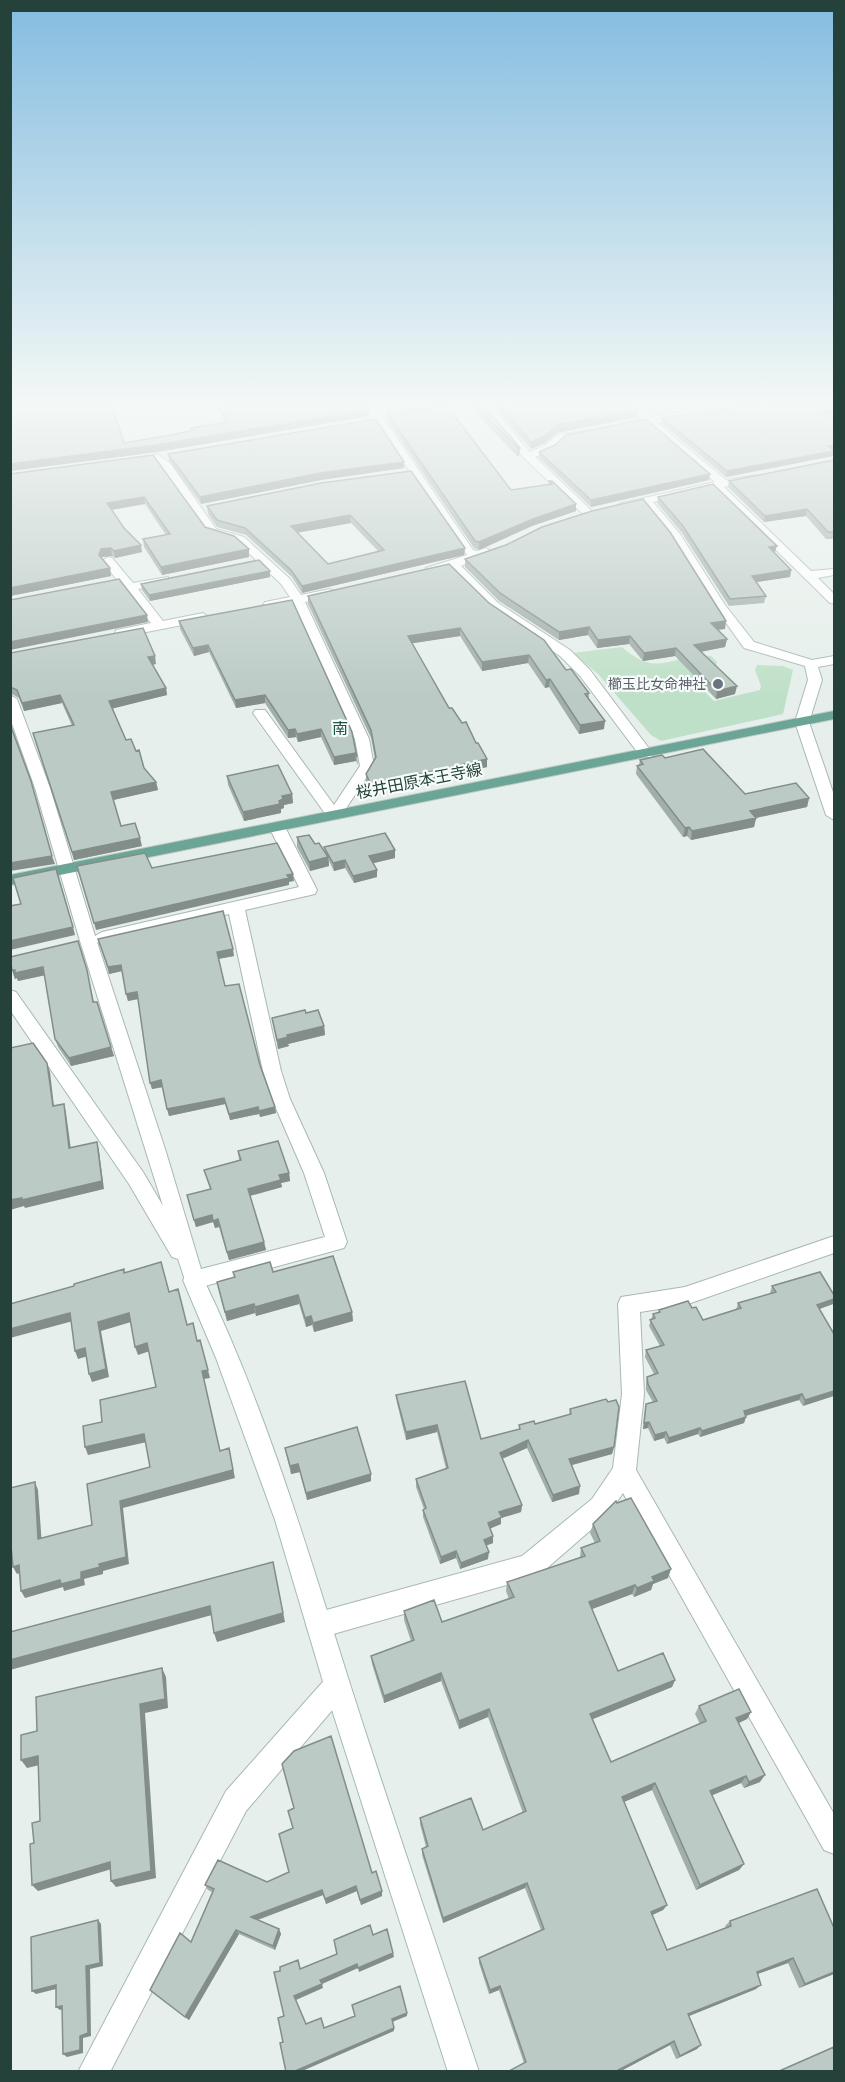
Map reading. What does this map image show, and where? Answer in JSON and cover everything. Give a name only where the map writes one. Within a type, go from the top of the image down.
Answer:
[{"type":"main road","name":"桜井田原本王寺線","points":[[10,880],[834,715]]},
{"type":"street","points":[[195,503],[212,531],[240,539],[286,582],[298,600],[362,739],[367,766],[334,816],[260,713]]},
{"type":"street","points":[[432,503],[469,552],[476,555]]},
{"type":"street","points":[[578,503],[588,513]]},
{"type":"street","points":[[571,519],[588,513],[636,503]]},
{"type":"street","points":[[649,503],[667,522],[720,606],[749,645],[811,664],[834,660]]},
{"type":"street","points":[[738,503],[834,600]]},
{"type":"street","points":[[421,573],[453,566],[476,555],[501,548]]},
{"type":"street","points":[[244,564],[264,560]]},
{"type":"street","points":[[108,561],[128,583],[159,625]]},
{"type":"street","points":[[453,566],[494,606],[565,653],[585,673],[646,754]]},
{"type":"street","points":[[810,575],[834,572]]},
{"type":"street","points":[[106,582],[128,583],[173,578]]},
{"type":"street","points":[[254,608],[344,590]]},
{"type":"street","points":[[106,636],[221,614]]},
{"type":"street","points":[[811,664],[815,681],[801,722],[834,814]]},
{"type":"street","points":[[10,699],[28,746],[88,941],[171,1193],[194,1280]]},
{"type":"street","points":[[66,946],[309,890],[277,827]]},
{"type":"street","points":[[194,1280],[337,1242],[314,1173],[281,1099],[272,1071],[236,907]]},
{"type":"street","points":[[10,996],[136,1178],[165,1226],[194,1280],[227,1358],[287,1520],[337,1685],[464,2072]]},
{"type":"street","points":[[319,1624],[529,1567],[600,1506],[624,1472],[633,1394],[629,1304],[685,1296],[834,1245]]},
{"type":"street","points":[[624,1472],[834,1840]]},
{"type":"street","points":[[93,2072],[236,1801],[337,1685]]},
{"type":"green space","points":[[622,647],[635,657],[656,664],[697,656],[711,656],[717,662],[716,668],[696,683],[714,701],[760,690],[761,686],[755,670],[757,665],[783,666],[793,670],[783,714],[661,741],[651,735],[598,674],[573,653]]},
{"type":"building","points":[[10,503],[107,503],[124,528],[141,545],[114,551],[111,548],[101,549],[99,555],[110,568],[10,588]]},
{"type":"building","points":[[148,503],[188,503],[205,527],[234,536],[249,549],[161,567],[143,539],[170,534]]},
{"type":"building","points":[[221,503],[434,503],[465,548],[302,586],[291,570],[245,528],[217,520],[207,506]],"holes":[[[350,515],[384,550],[328,564],[291,526]]]},
{"type":"building","points":[[449,503],[576,504],[479,542],[475,541]]},
{"type":"building","points":[[625,503],[646,503],[670,532],[726,621],[711,623],[727,639],[694,645],[737,686],[717,691],[676,648],[644,653],[630,636],[598,640],[589,627],[559,632],[500,593],[465,559],[506,545],[542,527]]},
{"type":"building","points":[[663,503],[733,503],[777,546],[769,547],[791,570],[752,576],[766,596],[730,599],[683,526]]},
{"type":"building","points":[[752,503],[834,503],[834,532],[828,532],[807,509],[765,516]]},
{"type":"building","points":[[259,560],[270,571],[149,595],[141,584]]},
{"type":"building","points":[[449,564],[489,603],[544,640],[566,670],[571,669],[589,693],[585,694],[605,721],[580,725],[550,679],[546,680],[529,655],[482,662],[460,628],[408,636],[449,708],[452,708],[462,723],[466,722],[487,759],[371,785],[366,774],[376,757],[371,730],[308,596]]},
{"type":"building","points":[[119,579],[147,615],[10,642],[10,600]]},
{"type":"building","points":[[292,600],[352,732],[357,757],[355,753],[334,757],[321,729],[297,734],[295,729],[288,730],[265,695],[235,700],[208,645],[193,648],[179,621]]},
{"type":"building","points":[[143,628],[155,656],[148,657],[166,688],[109,701],[126,740],[131,739],[136,751],[139,750],[144,768],[156,782],[111,792],[121,826],[135,823],[140,838],[72,852],[33,733],[74,725],[60,695],[22,703],[17,690],[10,687],[10,653]]},
{"type":"building","points":[[10,724],[31,781],[52,856],[10,863]]},
{"type":"building","points":[[703,749],[745,794],[796,783],[809,798],[750,811],[756,818],[692,831],[689,827],[685,828],[637,766],[643,764],[640,760],[662,755],[665,758]]},
{"type":"building","points":[[278,765],[292,794],[282,796],[280,804],[243,812],[227,776]]},
{"type":"building","points":[[385,833],[395,850],[369,856],[377,870],[353,876],[345,860],[333,863],[324,847]]},
{"type":"building","points":[[309,835],[315,844],[319,843],[328,857],[309,862],[297,837]]},
{"type":"building","points":[[277,843],[293,874],[287,875],[289,878],[94,923],[77,866],[145,853],[152,868]]},
{"type":"building","points":[[56,869],[73,927],[10,941],[10,906],[21,904],[13,878]]},
{"type":"building","points":[[223,911],[233,949],[217,952],[225,986],[239,984],[260,1065],[275,1107],[259,1111],[258,1107],[229,1114],[224,1098],[167,1109],[161,1080],[150,1083],[137,992],[126,994],[121,965],[108,967],[98,939]]},
{"type":"building","points":[[78,941],[87,970],[93,1002],[97,1002],[111,1047],[69,1058],[55,1039],[43,967],[15,973],[15,970],[12,970],[10,957]]},
{"type":"building","points":[[305,1010],[306,1013],[318,1010],[324,1026],[287,1035],[288,1037],[277,1040],[272,1018]]},
{"type":"building","points":[[33,1043],[47,1063],[53,1106],[64,1104],[69,1148],[97,1142],[102,1181],[22,1200],[22,1198],[10,1200],[10,1048]]},
{"type":"building","points":[[278,1141],[289,1173],[279,1175],[281,1180],[248,1189],[264,1242],[227,1252],[218,1219],[213,1221],[212,1215],[194,1220],[187,1195],[211,1189],[204,1170],[241,1160],[238,1151]]},
{"type":"building","points":[[333,1256],[352,1312],[313,1323],[311,1316],[305,1318],[298,1295],[255,1307],[254,1304],[225,1312],[217,1282],[235,1277],[233,1272],[270,1262],[273,1272]]},
{"type":"building","points":[[161,1262],[169,1292],[178,1289],[187,1325],[193,1323],[197,1341],[200,1340],[208,1370],[202,1371],[220,1451],[229,1448],[233,1470],[120,1501],[126,1557],[99,1564],[100,1567],[81,1572],[81,1579],[61,1584],[60,1580],[21,1591],[19,1565],[13,1567],[10,1488],[35,1482],[38,1539],[92,1525],[87,1484],[150,1467],[144,1434],[85,1447],[83,1426],[102,1422],[100,1400],[156,1387],[147,1343],[135,1347],[129,1313],[98,1322],[106,1369],[89,1374],[85,1348],[75,1351],[70,1313],[10,1329],[10,1304],[124,1269],[124,1273]]},
{"type":"building","points":[[820,1272],[834,1295],[834,1299],[817,1305],[834,1334],[834,1391],[805,1400],[802,1394],[744,1411],[746,1417],[702,1431],[700,1428],[669,1438],[666,1432],[655,1435],[649,1422],[644,1423],[646,1404],[657,1401],[647,1377],[658,1373],[646,1350],[664,1345],[650,1320],[655,1318],[653,1314],[688,1301],[692,1308],[696,1307],[703,1320],[741,1308],[738,1303],[776,1292],[772,1286]]},
{"type":"building","points":[[465,1381],[481,1439],[520,1429],[519,1425],[534,1421],[535,1424],[571,1414],[570,1409],[606,1399],[608,1402],[616,1400],[619,1407],[614,1447],[569,1459],[580,1486],[553,1495],[528,1440],[500,1453],[522,1505],[499,1512],[502,1517],[488,1523],[493,1536],[484,1540],[489,1552],[461,1563],[456,1551],[441,1557],[423,1510],[426,1508],[416,1479],[448,1468],[437,1425],[406,1432],[396,1395]]},
{"type":"building","points":[[357,1427],[371,1474],[306,1493],[298,1464],[290,1466],[285,1448]]},
{"type":"building","points":[[631,1498],[671,1569],[652,1577],[654,1581],[637,1588],[635,1585],[589,1602],[618,1671],[663,1653],[675,1680],[590,1714],[611,1762],[706,1721],[699,1706],[739,1689],[751,1712],[736,1718],[765,1775],[749,1782],[746,1776],[710,1791],[744,1864],[700,1885],[655,1783],[622,1797],[667,1905],[651,1912],[667,1950],[731,1926],[730,1921],[817,1889],[834,1928],[834,1972],[805,1984],[793,1958],[757,1972],[761,1985],[688,2014],[701,2045],[680,2056],[674,2041],[618,2070],[619,2072],[507,2072],[526,2062],[500,1986],[490,1990],[479,1958],[544,1929],[527,1883],[443,1918],[422,1849],[428,1846],[420,1818],[471,1798],[483,1830],[526,1811],[489,1709],[459,1721],[441,1673],[384,1696],[371,1656],[414,1640],[404,1611],[434,1600],[442,1622],[514,1597],[507,1582],[585,1556],[581,1548],[600,1541],[593,1524],[616,1501],[617,1503]]},
{"type":"building","points":[[273,1562],[283,1613],[214,1633],[210,1606],[10,1660],[10,1632]]},
{"type":"building","points":[[162,1668],[165,1699],[140,1704],[151,1871],[111,1881],[110,1862],[32,1885],[30,1844],[34,1843],[32,1823],[40,1821],[38,1756],[21,1760],[21,1735],[37,1731],[36,1697]]},
{"type":"building","points":[[331,1736],[372,1873],[376,1871],[382,1891],[360,1900],[356,1886],[325,1899],[322,1890],[251,1917],[279,1929],[273,1946],[236,1930],[185,2017],[150,1990],[180,1933],[191,1942],[214,1889],[205,1885],[218,1860],[267,1882],[289,1872],[279,1834],[293,1828],[288,1811],[294,1808],[282,1764],[294,1751]]},
{"type":"building","points":[[98,1920],[100,1963],[86,1966],[88,2033],[80,2036],[80,2050],[63,2054],[62,2006],[56,2007],[56,1985],[32,1991],[31,1937]]},
{"type":"building","points":[[370,1925],[373,1935],[387,1929],[393,1953],[358,1968],[357,1964],[320,1980],[322,1984],[294,1996],[306,2024],[321,2018],[324,2028],[355,2016],[352,2005],[400,1986],[407,2013],[392,2019],[394,2028],[293,2072],[286,2072],[278,2018],[284,2016],[274,1972],[298,1960],[300,1969],[337,1954],[334,1940]]},
{"type":"building","points":[[834,2047],[834,2072],[777,2072]]},
{"type":"place","name":"櫛玉比女命神社","points":[[718,684]]},
{"type":"district","name":"南","points":[[340,728]]}]
